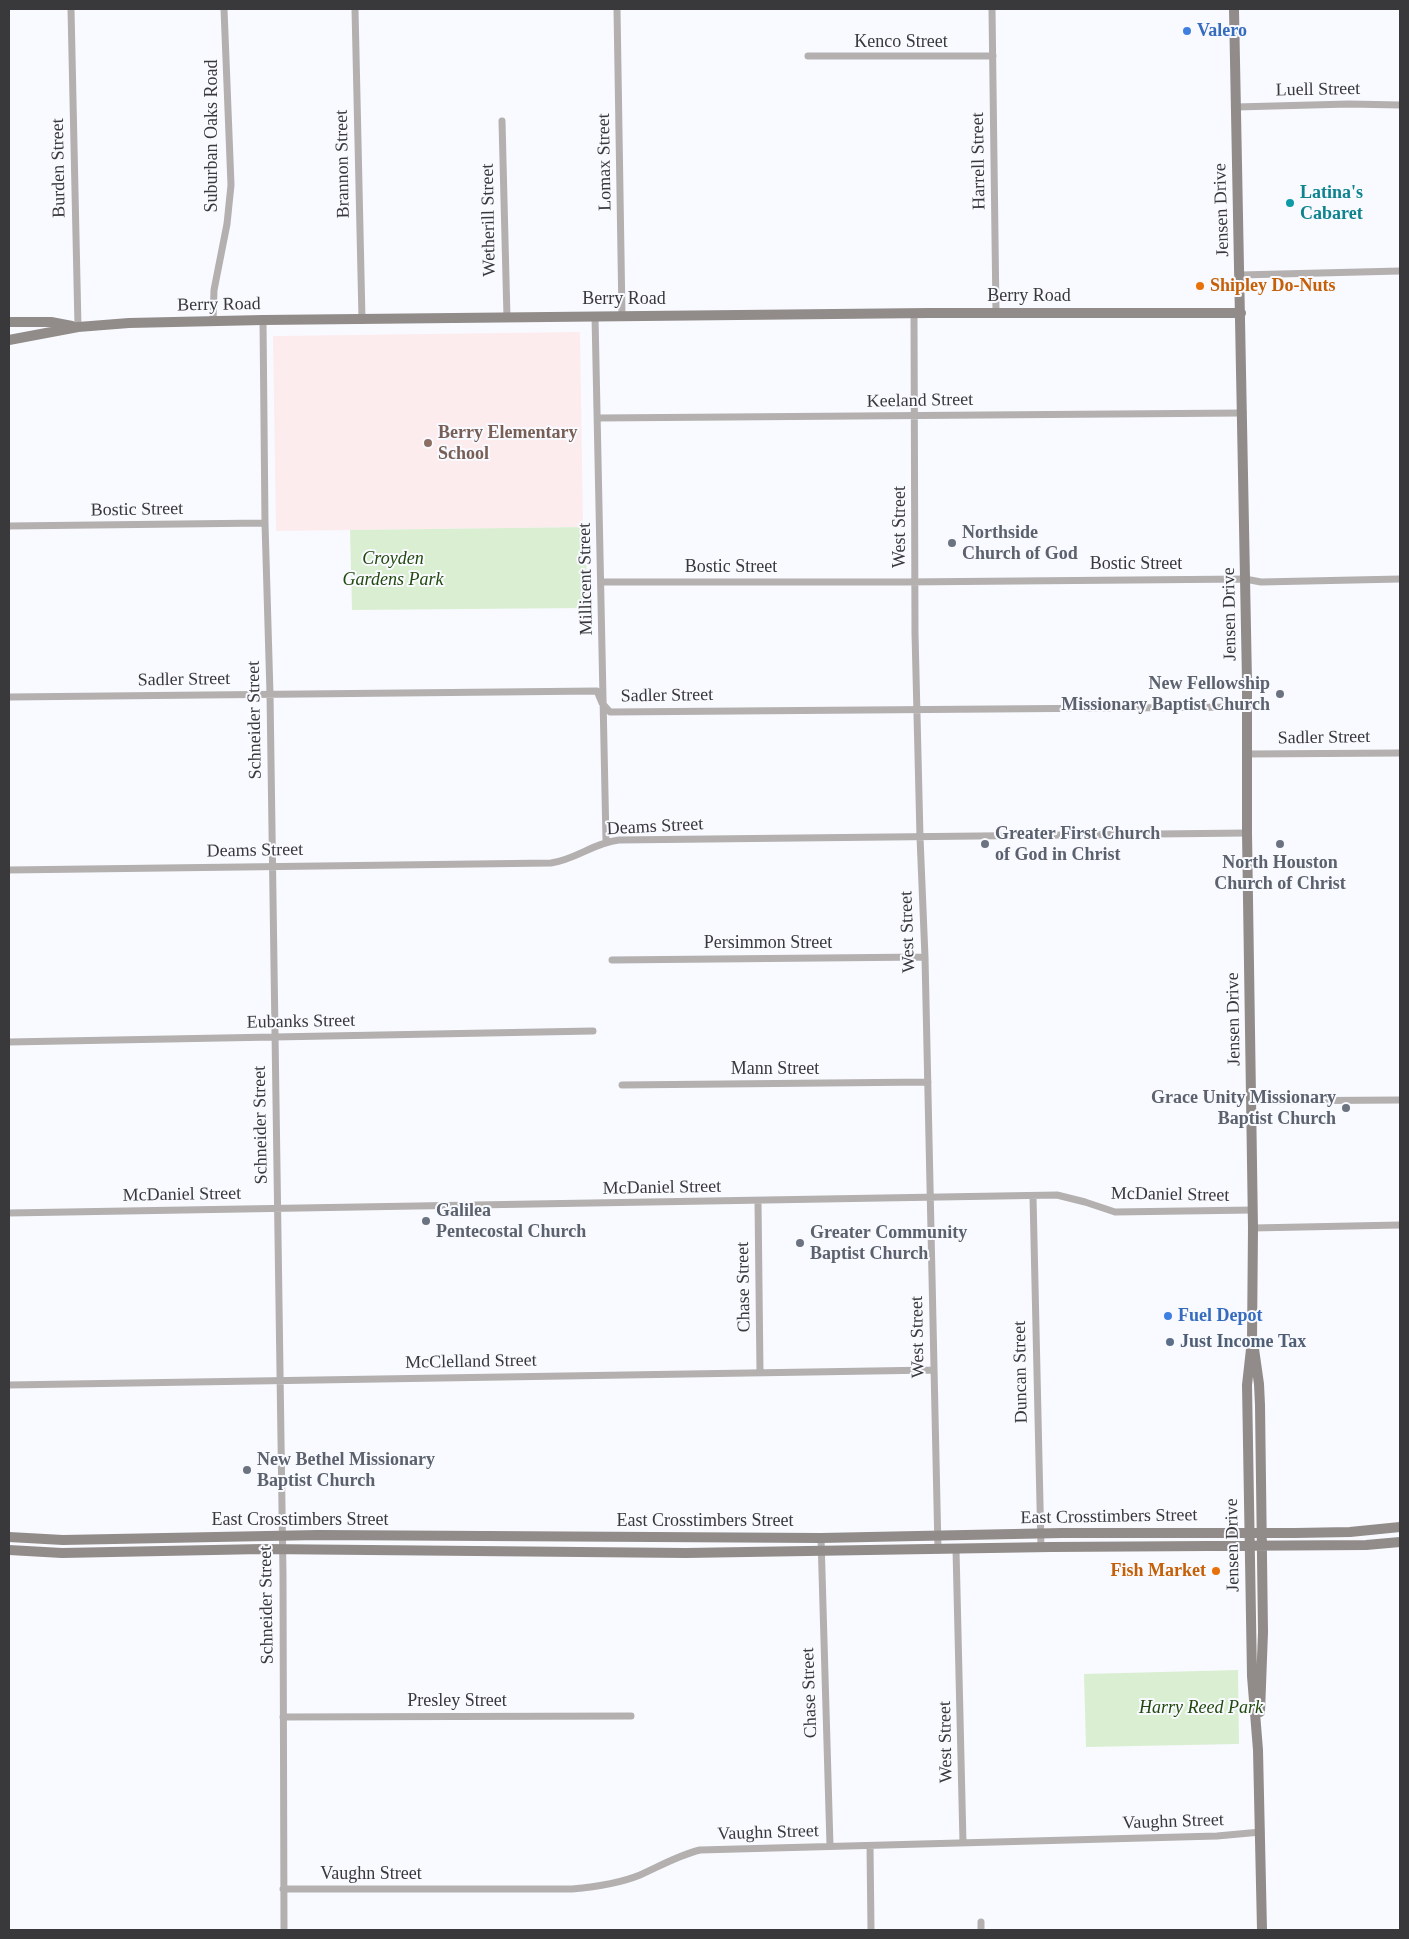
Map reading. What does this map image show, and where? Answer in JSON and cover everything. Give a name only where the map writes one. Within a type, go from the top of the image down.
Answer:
[{"type":"main road","name":"Jensen Drive","points":[[1234,9],[1248,754],[1247,833],[1253,1210],[1252,1340],[1246,1384],[1252,1676],[1258,1750],[1262,1930]]},
{"type":"main road","name":"Berry Road","points":[[9,340],[78,327],[213,321],[596,316],[1241,312]]},
{"type":"main road","points":[[9,322],[51,322],[78,327]]},
{"type":"main road","name":"Jensen Drive","points":[[1252,1340],[1259,1384],[1260,1405],[1263,1634],[1258,1750]]},
{"type":"main road","points":[[1247,1404],[1260,1405]]},
{"type":"main road","points":[[1397,1542],[1398,1527]]},
{"type":"main road","name":"East Crosstimbers Street","points":[[9,1537],[63,1540],[282,1535],[821,1538],[1112,1533],[1350,1532],[1398,1527]]},
{"type":"main road","points":[[1112,1533],[1112,1547]]},
{"type":"main road","points":[[382,1535],[382,1550]]},
{"type":"main road","points":[[538,1536],[538,1552]]},
{"type":"main road","points":[[679,1553],[680,1537]]},
{"type":"main road","points":[[136,1538],[137,1551]]},
{"type":"main road","points":[[62,1553],[63,1540]]},
{"type":"main road","name":"East Crosstimbers Street","points":[[9,1550],[62,1553],[282,1549],[679,1553],[1366,1545],[1397,1542]]},
{"type":"street","name":"Burden Street","points":[[71,9],[78,327]]},
{"type":"street","name":"Suburban Oaks Road","points":[[213,321],[214,290],[227,224],[231,185],[224,9]]},
{"type":"street","name":"Brannon Street","points":[[355,9],[362,319]]},
{"type":"street","name":"Lomax Street","points":[[617,9],[622,316]]},
{"type":"street","name":"Harrell Street","points":[[992,9],[996,313]]},
{"type":"street","name":"Kenco Street","points":[[808,56],[993,56]]},
{"type":"street","name":"Luell Street","points":[[1236,108],[1400,105]]},
{"type":"street","name":"Wetherill Street","points":[[502,121],[507,318]]},
{"type":"street","points":[[1240,275],[1400,271]]},
{"type":"street","name":"West Street","points":[[914,314],[915,581],[938,1550]]},
{"type":"street","name":"Millicent Street","points":[[596,316],[606,841]]},
{"type":"street","name":"Schneider Street","points":[[263,320],[282,1535],[284,1930]]},
{"type":"street","name":"Keeland Street","points":[[598,418],[1242,413]]},
{"type":"street","name":"Bostic Street","points":[[9,526],[265,523]]},
{"type":"street","name":"Bostic Street","points":[[602,582],[1245,579],[1261,582],[1400,579]]},
{"type":"street","name":"Sadler Street","points":[[9,696],[597,691],[602,703],[610,712],[1247,707]]},
{"type":"street","name":"Sadler Street","points":[[1248,754],[1400,752]]},
{"type":"street","name":"Deams Street","points":[[9,870],[550,863],[566,860],[606,841],[1247,833]]},
{"type":"street","name":"Persimmon Street","points":[[612,960],[925,957]]},
{"type":"street","name":"Eubanks Street","points":[[9,1042],[593,1031]]},
{"type":"street","name":"Mann Street","points":[[622,1085],[928,1082]]},
{"type":"street","points":[[1252,1101],[1400,1100]]},
{"type":"street","name":"McDaniel Street","points":[[9,1213],[1033,1196],[1071,1198],[1115,1212],[1253,1210]]},
{"type":"street","name":"Duncan Street","points":[[1033,1196],[1041,1548]]},
{"type":"street","name":"Chase Street","points":[[758,1202],[760,1372]]},
{"type":"street","points":[[1253,1228],[1400,1225]]},
{"type":"street","name":"McClelland Street","points":[[9,1385],[279,1379],[934,1370]]},
{"type":"street","name":"Chase Street","points":[[821,1538],[830,1846]]},
{"type":"street","name":"West Street","points":[[956,1549],[963,1843]]},
{"type":"street","name":"Presley Street","points":[[283,1717],[631,1716]]},
{"type":"street","name":"Vaughn Street","points":[[283,1889],[580,1888],[618,1882],[685,1854],[700,1850],[1217,1836],[1261,1832]]},
{"type":"street","points":[[870,1846],[871,1930]]},
{"type":"street","points":[[981,1922],[981,1930]]},
{"type":"shaded area","name":"Berry Elementary School","points":[[580,332],[583,525],[586,527],[276,531],[273,336]]},
{"type":"green space","name":"Croyden Gardens Park","points":[[586,527],[587,608],[352,610],[350,530]]},
{"type":"green space","name":"Harry Reed Park","points":[[1238,1670],[1239,1744],[1086,1747],[1084,1674]]},
{"type":"place","name":"Valero","points":[[1187,31]]},
{"type":"place","name":"Latina's Cabaret","points":[[1290,203]]},
{"type":"place","name":"Shipley Do-Nuts","points":[[1200,286]]},
{"type":"place","name":"Berry Elementary School","points":[[428,443]]},
{"type":"place","name":"Northside Church of God","points":[[952,543]]},
{"type":"place","name":"New Fellowship Missionary Baptist Church","points":[[1280,694]]},
{"type":"place","name":"Greater First Church of God in Christ","points":[[985,844]]},
{"type":"place","name":"North Houston Church of Christ","points":[[1280,844]]},
{"type":"place","name":"Grace Unity Missionary Baptist Church","points":[[1346,1108]]},
{"type":"place","name":"Galilea Pentecostal Church","points":[[426,1221]]},
{"type":"place","name":"Greater Community Baptist Church","points":[[800,1243]]},
{"type":"place","name":"Fuel Depot","points":[[1168,1316]]},
{"type":"place","name":"Just Income Tax","points":[[1170,1342]]},
{"type":"place","name":"New Bethel Missionary Baptist Church","points":[[247,1470]]},
{"type":"place","name":"Fish Market","points":[[1216,1571]]}]
